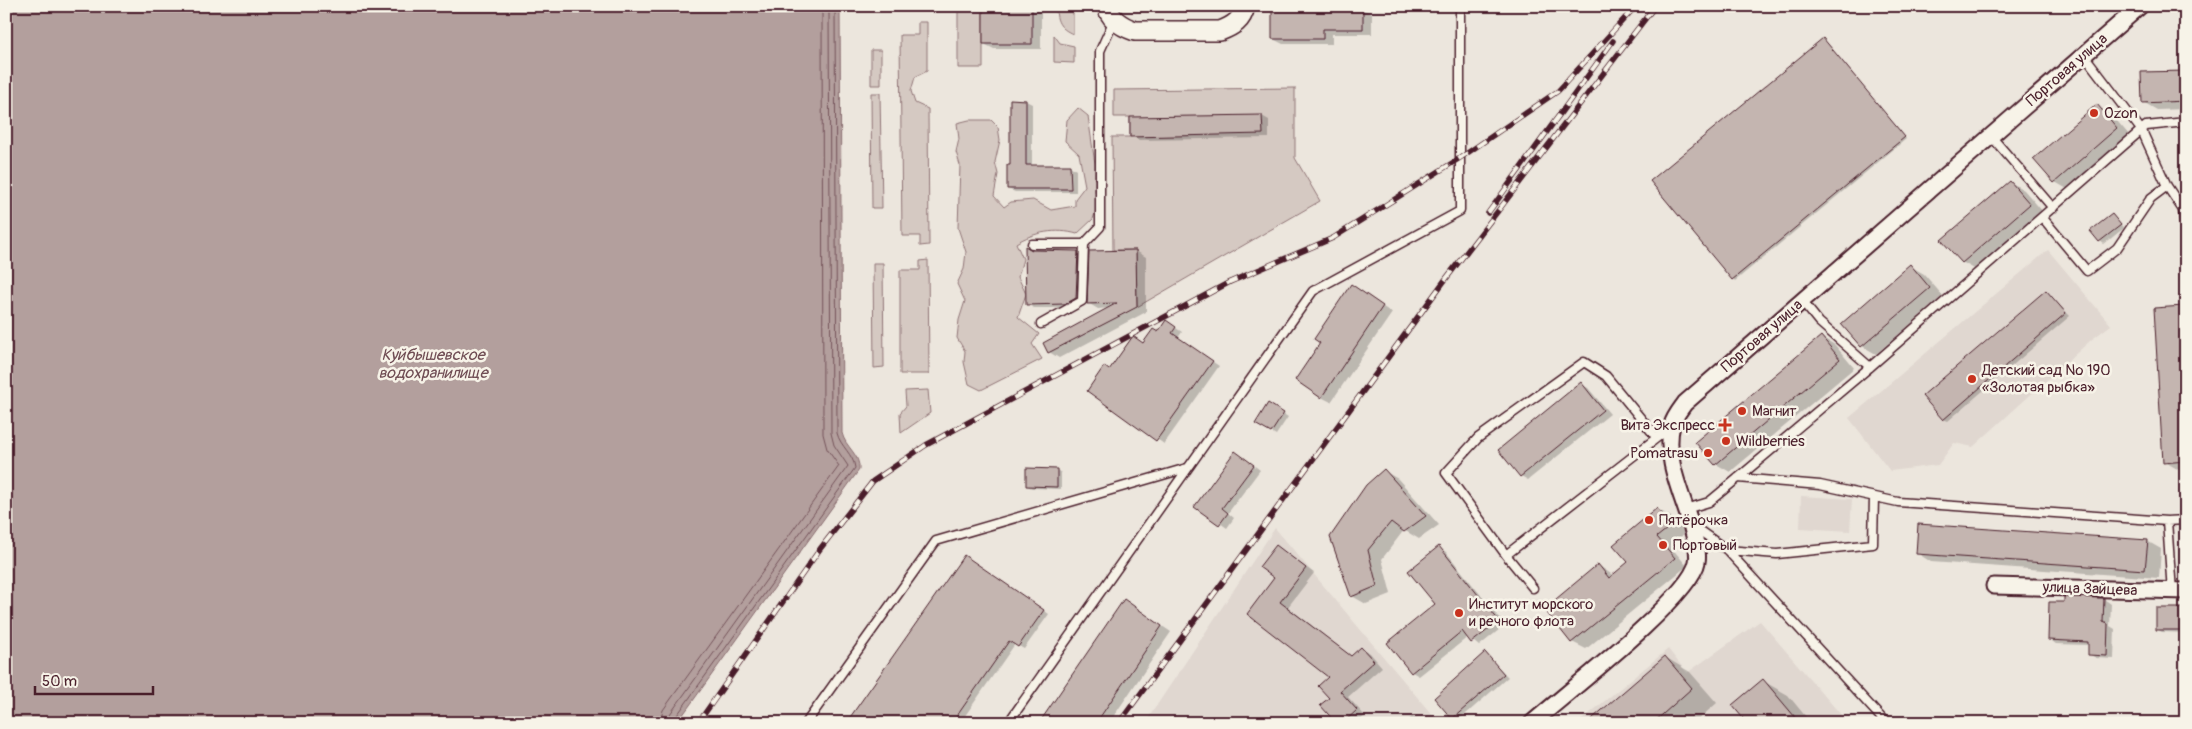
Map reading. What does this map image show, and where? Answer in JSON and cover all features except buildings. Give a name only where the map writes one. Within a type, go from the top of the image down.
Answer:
[{"type":"street","points":[[1111,13],[1123,28],[1135,31],[1220,31],[1231,27],[1239,21],[1245,6]]},
{"type":"street","name":"Портовая улица","points":[[1532,723],[1639,631],[1662,610],[1690,579],[1697,562],[1696,544],[1672,462],[1672,426],[1677,413],[1685,403],[2140,6]]},
{"type":"street","name":"улица Зайцева","points":[[1994,586],[2179,591]]},
{"type":"lane","points":[[1008,723],[1313,291],[1460,211],[1460,6]]},
{"type":"lane","points":[[1041,324],[1082,302],[1084,244],[1100,227],[1100,51],[1111,13]]},
{"type":"lane","points":[[2084,55],[2142,131],[2167,186],[2183,210],[2186,241]]},
{"type":"lane","points":[[1686,510],[1709,502],[1738,478],[1870,367],[2146,126],[2186,122]]},
{"type":"lane","points":[[1991,136],[2053,208]]},
{"type":"lane","points":[[2042,217],[2087,271],[2117,248],[2150,198],[2167,186]]},
{"type":"lane","points":[[1032,244],[1084,244]]},
{"type":"lane","points":[[1802,302],[1819,322],[1870,367]]},
{"type":"lane","points":[[1533,588],[1506,556],[1446,473],[1478,438],[1584,362],[1606,376],[1656,437]]},
{"type":"lane","points":[[1506,556],[1672,426]]},
{"type":"lane","points":[[806,723],[936,541],[1187,468]]},
{"type":"lane","points":[[1738,478],[1820,485],[1898,502],[2167,521],[2186,520]]},
{"type":"lane","points":[[1727,550],[1777,554],[1873,544],[1874,497]]},
{"type":"lane","points":[[2167,521],[2179,591]]},
{"type":"lane","points":[[1692,525],[1727,550],[1886,723]]},
{"type":"shaded area","points":[[958,6],[983,6],[983,68],[958,68]]},
{"type":"shaded area","points":[[1056,6],[1073,6],[1073,34],[1064,29],[1059,23]]},
{"type":"shaded area","points":[[918,22],[927,22],[927,71],[915,77],[911,91],[915,103],[928,109],[929,245],[920,246],[920,236],[902,236],[900,35],[918,35]]},
{"type":"shaded area","points":[[1054,35],[1060,43],[1074,46],[1074,63],[1054,62]]},
{"type":"shaded area","points":[[871,50],[881,50],[881,85],[871,85]]},
{"type":"shaded area","points":[[1295,88],[1295,158],[1320,201],[1137,307],[1136,250],[1113,250],[1112,137],[1130,137],[1130,117],[1114,117],[1114,90]]},
{"type":"shaded area","points":[[871,93],[880,93],[882,208],[872,208]]},
{"type":"shaded area","points":[[1078,108],[1088,116],[1095,164],[1095,191],[1098,204],[1093,219],[1077,234],[1062,231],[1046,232],[1030,236],[1016,243],[1023,259],[1018,277],[1026,294],[1018,317],[1039,334],[1032,344],[1042,359],[981,390],[969,384],[964,362],[965,351],[957,338],[959,320],[965,301],[957,284],[964,269],[966,252],[958,228],[960,165],[956,152],[959,139],[957,123],[969,120],[991,120],[998,127],[1000,140],[995,162],[998,174],[994,196],[1004,207],[1011,202],[1033,200],[1051,210],[1075,206],[1075,199],[1085,186],[1079,154],[1065,141],[1067,120]]},
{"type":"shaded area","name":"Детский сад № 190 «Золотая рыбка»","points":[[2048,250],[2111,325],[2091,340],[1973,447],[1954,443],[1938,465],[1890,471],[1849,418]]},
{"type":"shaded area","points":[[928,260],[929,374],[900,374],[900,270],[920,270],[920,261]]},
{"type":"shaded area","points":[[873,263],[883,263],[884,367],[874,368]]},
{"type":"shaded area","points":[[928,390],[930,413],[901,433],[900,413],[906,406],[905,391]]},
{"type":"shaded area","points":[[1801,496],[1852,499],[1850,531],[1800,528]]},
{"type":"shaded area","points":[[1275,528],[1439,723],[1145,723]]},
{"type":"shaded area","points":[[1760,621],[1848,723],[1578,723],[1668,649],[1687,673]]},
{"type":"water","name":"Куйбышевское водохранилище","points":[[6,6],[840,6],[842,433],[846,443],[858,460],[859,470],[677,723],[6,723]]},
{"type":"railway","points":[[698,723],[820,549],[873,481],[926,445],[1230,282],[1333,238],[1460,158],[1558,91],[1636,6]]},
{"type":"railway","points":[[1119,723],[1445,280],[1655,6]]},
{"type":"railway","points":[[1488,213],[1613,41]]},
{"type":"place","name":"Ozon","points":[[2094,113]]},
{"type":"place","name":"Детский сад № 190 «Золотая рыбка»","points":[[1972,379]]},
{"type":"place","name":"Магнит","points":[[1742,411]]},
{"type":"place","name":"Вита Экспресс","points":[[1725,425]]},
{"type":"place","name":"Wildberries","points":[[1726,441]]},
{"type":"place","name":"Pomatrasu","points":[[1708,453]]},
{"type":"place","name":"Пятёрочка","points":[[1649,520]]},
{"type":"place","name":"Портовый","points":[[1663,545]]},
{"type":"place","name":"Институт морского и речного флота","points":[[1459,613]]}]
